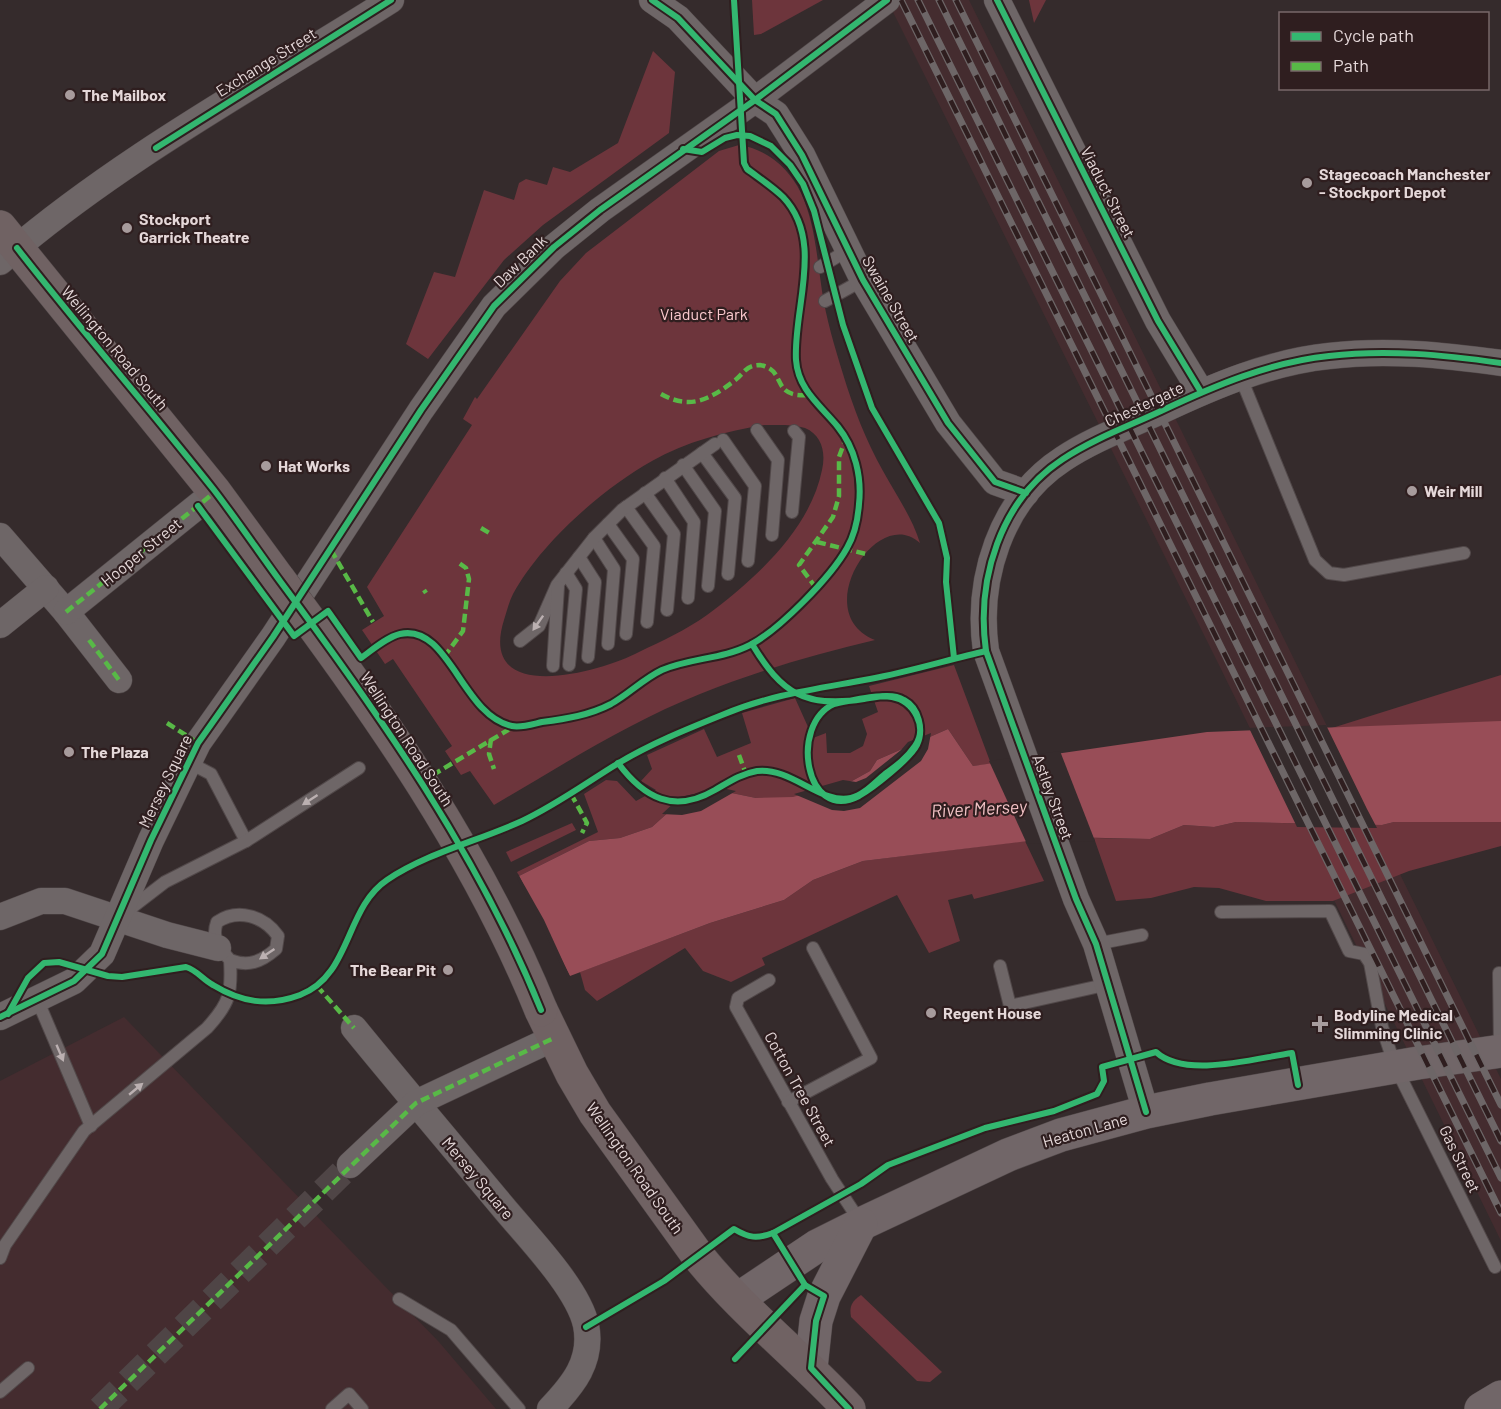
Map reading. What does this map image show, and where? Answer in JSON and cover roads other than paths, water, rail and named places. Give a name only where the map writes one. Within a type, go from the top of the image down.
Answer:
[{"type":"highway","name":"Wellington Road South","points":[[6,246],[215,492],[378,717],[430,796],[511,941],[547,1024],[572,1074],[615,1143],[712,1274],[811,1368],[849,1409]]},
{"type":"main road","name":"Heaton Lane","points":[[738,1299],[817,1246],[1008,1155],[1061,1136],[1146,1112],[1395,1066],[1501,1051]]},
{"type":"main road","points":[[811,1368],[816,1321],[824,1296],[861,1224]]},
{"type":"main road","points":[[1481,1409],[1501,1396]]},
{"type":"street","name":"Exchange Street","points":[[6,246],[266,77],[391,0]]},
{"type":"street","points":[[652,0],[678,18],[698,37],[755,100]]},
{"type":"street","name":"Daw Bank","points":[[273,637],[458,356],[516,281],[600,210],[755,100],[887,0]]},
{"type":"street","name":"Viaduct Street","points":[[998,0],[1158,321],[1201,392]]},
{"type":"street","name":"Swaine Street","points":[[755,100],[776,114],[802,155],[855,264],[948,423],[995,482],[1026,493]]},
{"type":"street","name":"Chestergate","points":[[1026,493],[1062,459],[1201,392],[1297,361],[1361,353],[1441,355],[1501,363]]},
{"type":"street","name":"Hooper Street","points":[[66,612],[215,492]]},
{"type":"street","name":"Astley Street","points":[[1026,493],[1008,520],[986,576],[982,606],[986,651],[1076,900],[1096,944],[1146,1112]]},
{"type":"street","points":[[0,536],[66,612],[119,680]]},
{"type":"street","points":[[0,625],[46,588]]},
{"type":"street","name":"Mersey Square","points":[[119,917],[198,743],[273,637]]},
{"type":"street","points":[[0,917],[31,904],[51,900],[65,901],[119,917],[224,954]]},
{"type":"street","points":[[0,1017],[74,981],[102,954],[119,917]]},
{"type":"street","points":[[350,1166],[416,1103],[547,1024]]},
{"type":"street","name":"Mersey Square","points":[[354,1028],[547,1259],[576,1302],[586,1327],[586,1349],[575,1382],[550,1409]]},
{"type":"lane","points":[[820,267],[855,264]]},
{"type":"lane","points":[[825,301],[855,264]]},
{"type":"lane","points":[[1241,378],[1315,560],[1329,573],[1344,575],[1464,553]]},
{"type":"lane","points":[[757,430],[778,460],[772,535]]},
{"type":"lane","points":[[792,512],[799,437],[794,430]]},
{"type":"lane","points":[[520,641],[539,626],[557,585],[608,524],[626,507],[682,465],[719,442],[755,486],[748,561]]},
{"type":"lane","points":[[702,453],[735,498],[728,574]]},
{"type":"lane","points":[[682,465],[715,511],[708,586]]},
{"type":"lane","points":[[665,478],[694,522],[688,597]]},
{"type":"lane","points":[[645,493],[674,534],[667,610]]},
{"type":"lane","points":[[626,507],[654,546],[647,622]]},
{"type":"lane","points":[[608,524],[633,559],[626,634]]},
{"type":"lane","points":[[594,538],[614,569],[608,644]]},
{"type":"lane","points":[[579,557],[595,582],[588,657]]},
{"type":"lane","points":[[566,573],[576,589],[569,664]]},
{"type":"lane","points":[[553,666],[560,591],[557,585]]},
{"type":"lane","points":[[188,762],[211,774],[246,841]]},
{"type":"lane","points":[[119,917],[165,882],[246,841],[359,768]]},
{"type":"lane","name":"Gas Street","points":[[1221,912],[1330,911],[1349,951],[1364,954],[1370,963],[1382,1027],[1395,1066],[1495,1267]]},
{"type":"lane","points":[[0,1258],[12,1235],[84,1131],[207,1028],[224,1009],[232,982],[224,954],[214,933],[218,922],[237,914],[251,916],[266,924],[278,936],[276,949],[252,964],[241,964],[224,954]]},
{"type":"lane","points":[[1096,944],[1142,935]]},
{"type":"lane","points":[[789,1102],[871,1058],[813,948]]},
{"type":"lane","points":[[1000,966],[1010,1006],[1109,984]]},
{"type":"lane","points":[[1499,973],[1501,1051]]},
{"type":"lane","name":"Cotton Tree Street","points":[[769,980],[738,998],[735,1007],[832,1179],[861,1224]]},
{"type":"lane","points":[[37,999],[91,1126]]},
{"type":"lane","points":[[399,1299],[451,1330],[516,1406]]},
{"type":"lane","points":[[0,1392],[28,1368]]},
{"type":"lane","points":[[332,1409],[349,1394],[362,1409]]},
{"type":"water","name":"River Mersey","points":[[1501,721],[1501,822],[1394,822],[1382,825],[1236,822],[1214,827],[1184,825],[1150,839],[1061,837],[863,861],[813,880],[784,900],[710,923],[570,976],[519,876],[589,841],[620,838],[652,827],[682,800],[722,791],[756,798],[793,797],[852,781],[870,771],[877,760],[948,729],[973,766],[1207,732]]},
{"type":"tunnel","points":[[100,1409],[350,1165]]},
{"type":"railway","points":[[901,0],[1501,1213]]},
{"type":"railway","points":[[918,0],[1501,1178]]},
{"type":"railway","points":[[939,0],[1501,1141]]},
{"type":"railway","points":[[956,0],[1501,1105]]},
{"type":"place","name":"The Mailbox","points":[[70,95]]},
{"type":"place","name":"Stagecoach Manchester - Stockport Depot","points":[[1307,183]]},
{"type":"place","name":"Stockport Garrick Theatre","points":[[127,228]]},
{"type":"place","name":"Hat Works","points":[[266,466]]},
{"type":"place","name":"Weir Mill","points":[[1412,491]]},
{"type":"place","name":"The Plaza","points":[[69,752]]},
{"type":"place","name":"The Bear Pit","points":[[448,970]]},
{"type":"place","name":"Regent House","points":[[931,1013]]},
{"type":"place","name":"Bodyline Medical Slimming Clinic","points":[[1320,1024]]},
{"type":"park label","name":"Viaduct Park","points":[[704,314]]}]
